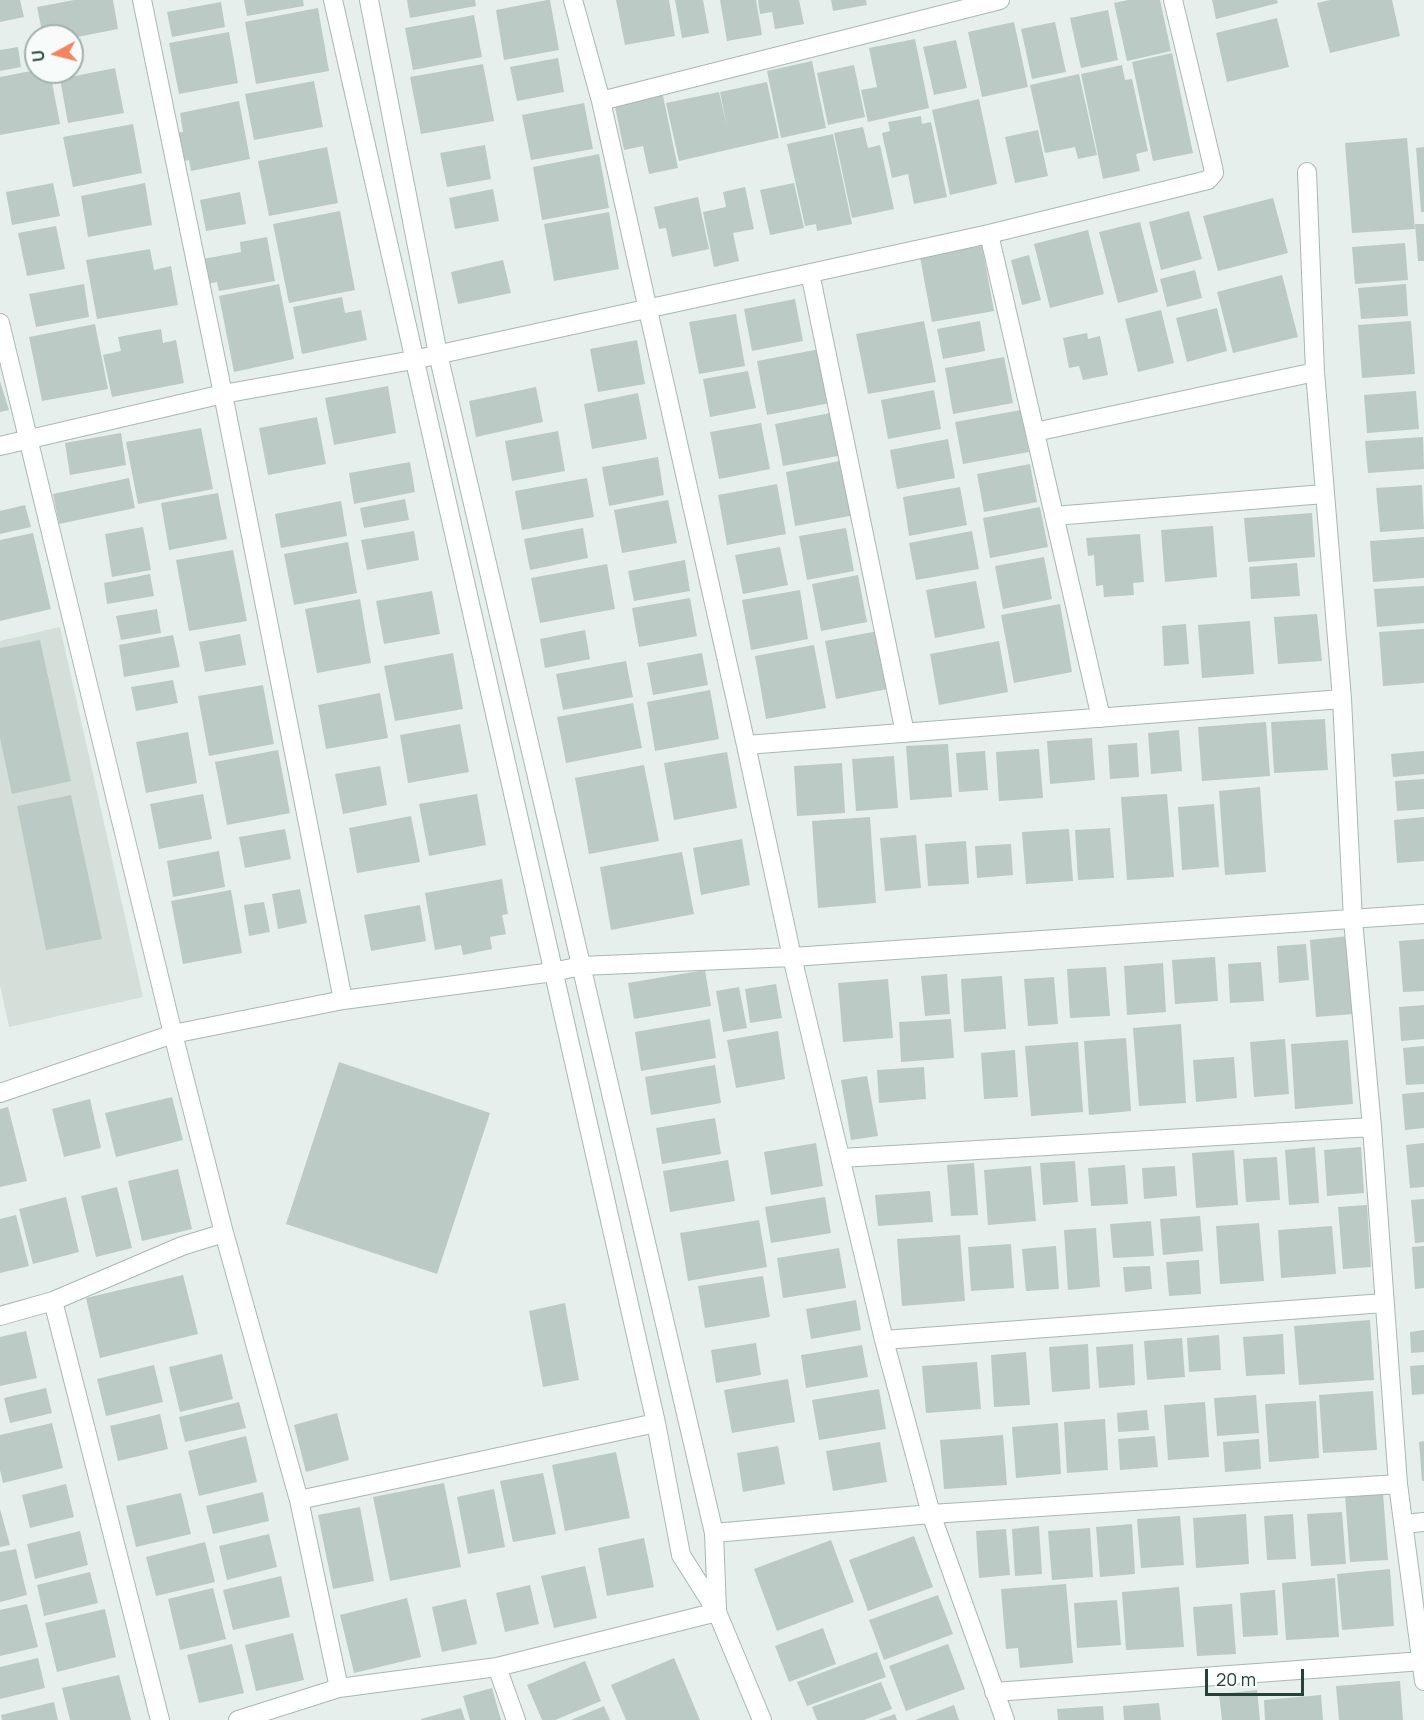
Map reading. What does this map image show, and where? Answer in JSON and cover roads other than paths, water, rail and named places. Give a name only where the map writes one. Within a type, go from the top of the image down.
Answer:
[{"type":"street","points":[[142,0],[343,1000]]},
{"type":"street","points":[[333,0],[656,1422],[681,1555],[717,1612],[762,1720]]},
{"type":"street","points":[[369,0],[438,354],[714,1533],[717,1612]]},
{"type":"street","points":[[573,0],[601,100],[792,957],[884,1340],[931,1514],[1005,1720]]},
{"type":"street","points":[[601,100],[946,6],[1000,0]]},
{"type":"street","points":[[0,446],[223,394],[413,360],[989,234],[1208,180],[1214,174],[1213,167],[1173,0]]},
{"type":"street","points":[[1306,172],[1315,372],[1342,699],[1353,920],[1372,1127],[1398,1484],[1424,1681]]},
{"type":"street","points":[[989,234],[1101,718]]},
{"type":"street","points":[[810,273],[905,733]]},
{"type":"street","points":[[0,323],[173,1034],[224,1233],[298,1500],[339,1688]]},
{"type":"street","points":[[1035,432],[1315,372]]},
{"type":"street","points":[[1054,516],[1324,494]]},
{"type":"street","points":[[746,745],[1342,699]]},
{"type":"street","points":[[0,1093],[173,1034],[343,1000],[553,972],[581,966],[792,957],[1424,914]]},
{"type":"street","points":[[841,1158],[1372,1127]]},
{"type":"street","points":[[0,1316],[53,1301],[182,1246],[224,1233]]},
{"type":"street","points":[[53,1301],[160,1720]]},
{"type":"street","points":[[884,1340],[1384,1303]]},
{"type":"street","points":[[298,1500],[656,1422]]},
{"type":"street","points":[[714,1533],[931,1514],[1398,1484]]},
{"type":"street","points":[[1404,1524],[1424,1522]]},
{"type":"street","points":[[238,1720],[339,1688],[497,1667],[717,1612]]},
{"type":"street","points":[[994,1692],[1423,1661]]},
{"type":"street","points":[[497,1667],[516,1720]]}]
